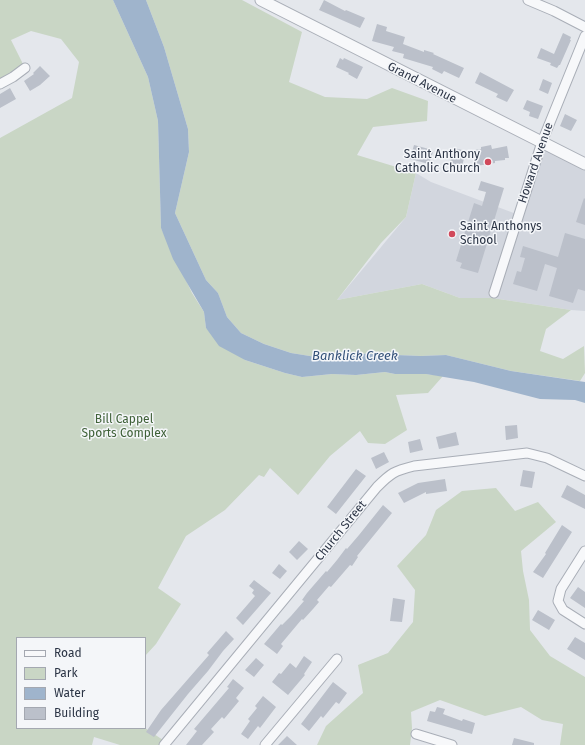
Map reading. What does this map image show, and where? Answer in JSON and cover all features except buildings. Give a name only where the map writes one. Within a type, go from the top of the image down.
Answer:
[{"type":"street","name":"Grand Avenue","points":[[261,0],[585,164]]},
{"type":"street","points":[[528,0],[585,27]]},
{"type":"street","name":"Howard Avenue","points":[[494,293],[542,142],[585,36]]},
{"type":"street","points":[[0,84],[26,68]]},
{"type":"street","name":"Church Street","points":[[164,745],[377,487],[396,470],[414,466],[527,453],[547,458],[585,476]]},
{"type":"street","points":[[585,551],[561,589],[558,601],[563,610],[585,624]]},
{"type":"street","points":[[265,745],[337,659]]},
{"type":"street","points":[[416,734],[452,745]]},
{"type":"shaded area","points":[[542,142],[585,164],[585,311],[492,298],[460,298],[422,284],[337,300],[406,217],[416,173],[431,182],[519,215]]},
{"type":"green space","name":"Bill Cappel Sports Complex","points":[[0,0],[113,0],[148,77],[158,121],[161,228],[192,293],[204,312],[206,328],[245,360],[302,377],[332,374],[356,375],[385,372],[395,374],[426,374],[443,376],[428,393],[396,395],[407,430],[385,444],[368,443],[360,431],[330,456],[298,495],[270,468],[264,477],[259,475],[225,510],[186,536],[158,588],[181,604],[156,644],[146,655],[146,637],[16,637],[16,729],[146,729],[166,742],[164,745],[120,745],[94,737],[92,745],[0,745],[0,138],[72,98],[79,62],[61,39],[31,31],[11,40],[25,68],[0,84]]},
{"type":"green space","points":[[146,0],[242,0],[302,32],[289,82],[325,97],[367,99],[392,88],[428,101],[427,121],[373,127],[357,155],[416,173],[406,217],[381,243],[337,300],[422,284],[460,298],[492,298],[571,310],[546,329],[540,351],[563,359],[584,346],[585,373],[580,381],[511,371],[446,355],[421,356],[346,353],[316,357],[291,353],[264,344],[241,333],[227,317],[218,293],[206,280],[175,213],[189,152],[188,129],[164,47]]},
{"type":"green space","points":[[496,488],[515,511],[538,502],[556,522],[521,551],[523,571],[529,600],[530,630],[550,656],[585,677],[585,745],[560,745],[563,724],[542,720],[521,707],[485,716],[440,700],[411,712],[412,728],[410,745],[317,745],[326,726],[363,693],[358,665],[388,653],[413,622],[415,590],[397,566],[426,535],[436,510],[462,491]]},
{"type":"water","name":"Banklick Creek","points":[[113,0],[146,0],[164,47],[188,129],[189,152],[175,213],[206,280],[218,293],[227,317],[241,333],[264,344],[291,353],[316,357],[346,353],[421,356],[446,355],[511,371],[585,382],[585,403],[575,400],[540,399],[474,382],[426,374],[395,374],[385,372],[356,375],[332,374],[302,377],[245,360],[219,346],[206,328],[204,312],[173,259],[161,228],[158,121],[148,77]]},
{"type":"place","name":"Saint Anthony Catholic Church","points":[[488,162]]},
{"type":"place","name":"Saint Anthonys School","points":[[452,234]]}]
